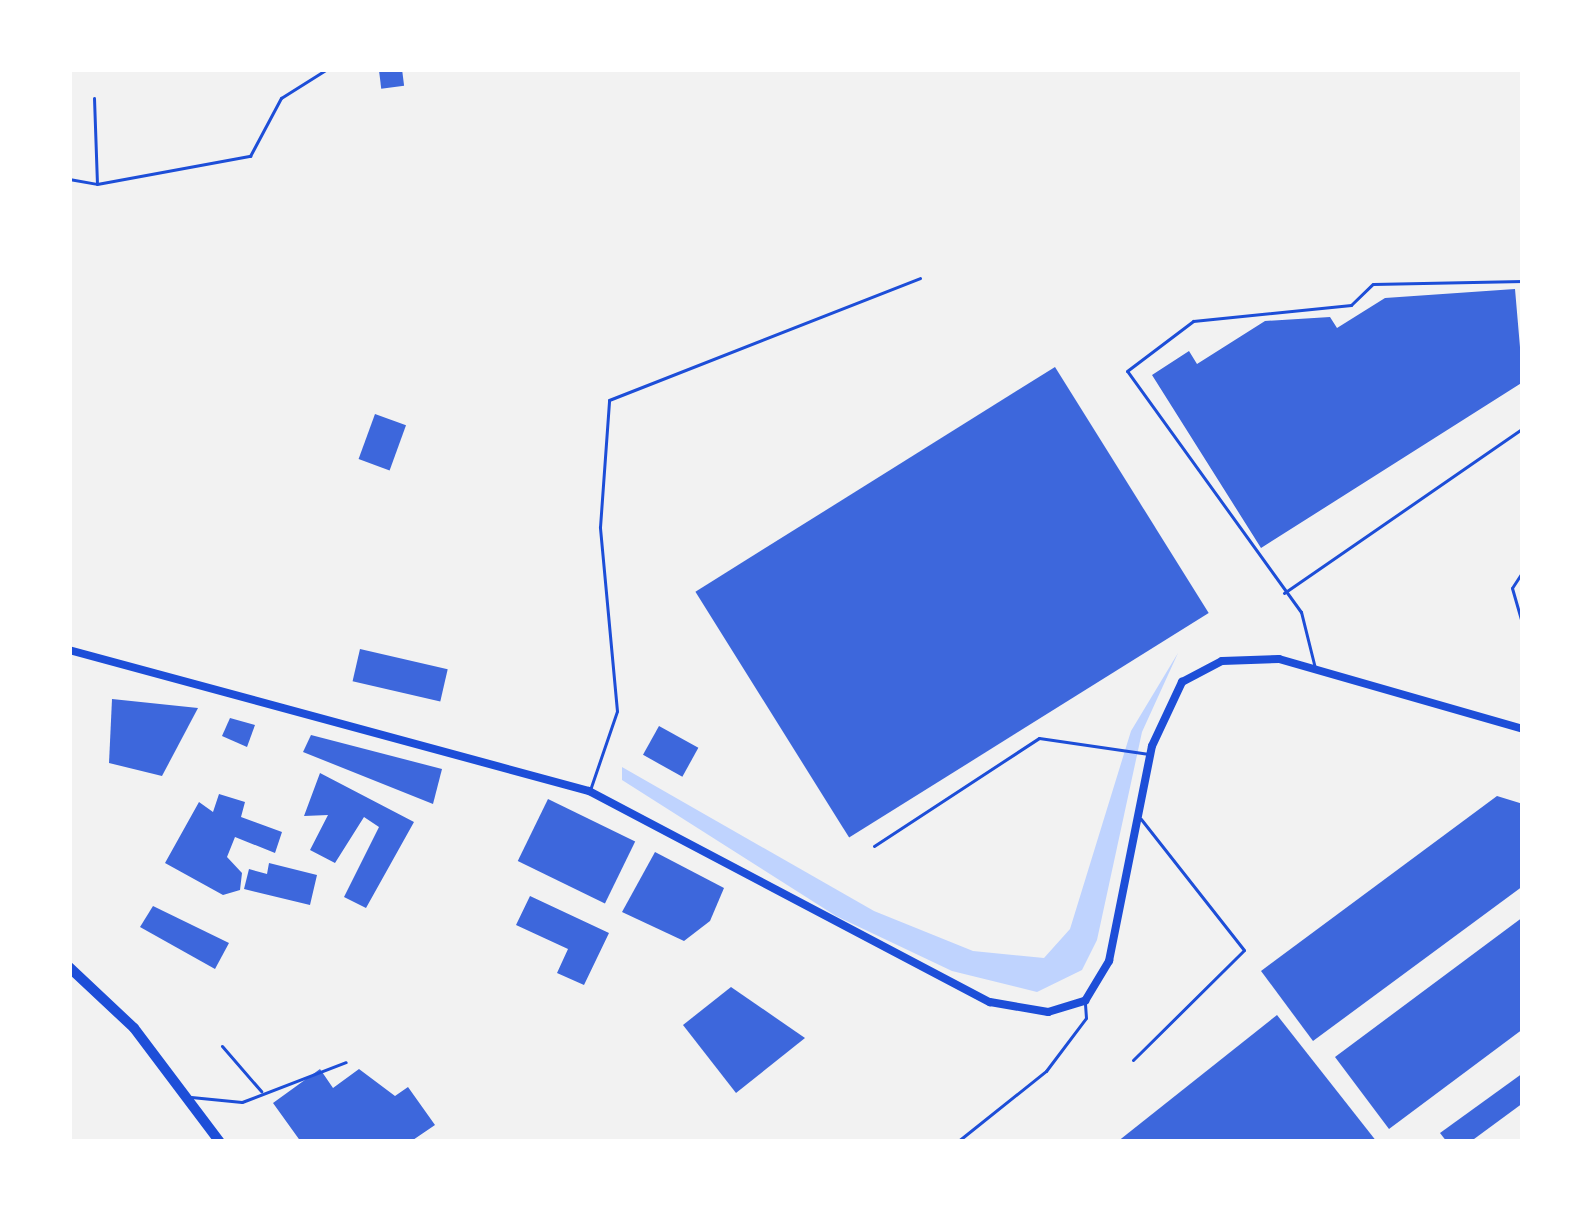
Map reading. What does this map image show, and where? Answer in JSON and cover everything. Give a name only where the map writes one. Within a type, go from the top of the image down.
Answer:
[{"type":"main road","points":[[69,968],[190,1098],[220,1142]]},
{"type":"street","points":[[69,650],[589,791],[990,1002],[1048,1012],[1085,1000],[1109,961],[1150,754],[1182,682],[1222,662],[1315,669],[1523,729]]},
{"type":"lane","points":[[69,178],[97,184],[250,155],[281,98],[328,69]]},
{"type":"lane","points":[[94,98],[97,184]]},
{"type":"lane","points":[[589,791],[617,711],[601,527],[609,400],[920,278]]},
{"type":"lane","points":[[1315,669],[1301,612],[1126,371],[1193,321],[1351,305],[1373,284],[1523,281]]},
{"type":"lane","points":[[1284,592],[1523,428]]},
{"type":"lane","points":[[1523,571],[1512,588],[1523,626]]},
{"type":"lane","points":[[874,846],[1039,739],[1150,754]]},
{"type":"lane","points":[[1133,1060],[1244,950],[1140,818]]},
{"type":"lane","points":[[958,1142],[1046,1071],[1086,1018],[1085,1000]]},
{"type":"lane","points":[[222,1046],[262,1092]]},
{"type":"lane","points":[[190,1098],[242,1102],[346,1062]]},
{"type":"water","points":[[1178,653],[1142,732],[1097,940],[1082,970],[1037,992],[952,971],[836,916],[622,780],[622,767],[874,911],[973,951],[1044,958],[1070,929],[1131,731]]},
{"type":"building","points":[[402,69],[404,86],[381,89],[379,72]]},
{"type":"building","points":[[1515,289],[1523,382],[1261,548],[1152,375],[1189,351],[1197,364],[1265,321],[1330,317],[1337,328],[1385,298]]},
{"type":"building","points":[[1055,367],[1209,613],[849,838],[695,592]]},
{"type":"building","points":[[375,414],[406,425],[390,470],[359,459]]},
{"type":"building","points":[[360,649],[448,669],[440,701],[353,681]]},
{"type":"building","points":[[112,699],[198,708],[162,776],[109,763]]},
{"type":"building","points":[[230,718],[255,725],[247,747],[222,736]]},
{"type":"building","points":[[659,726],[698,748],[682,777],[643,755]]},
{"type":"building","points":[[311,735],[442,769],[433,804],[303,752]]},
{"type":"building","points":[[320,773],[414,822],[366,908],[344,897],[379,827],[364,817],[335,863],[310,850],[328,815],[304,816]]},
{"type":"building","points":[[219,794],[245,802],[241,817],[282,832],[275,853],[235,837],[227,857],[242,873],[240,890],[223,895],[165,863],[199,802],[213,812]]},
{"type":"building","points":[[1497,796],[1523,804],[1523,886],[1313,1041],[1261,971]]},
{"type":"building","points":[[548,799],[635,842],[605,904],[518,861]]},
{"type":"building","points":[[655,852],[724,888],[710,921],[684,941],[622,912]]},
{"type":"building","points":[[269,863],[317,875],[310,905],[244,889],[249,869],[267,874]]},
{"type":"building","points":[[530,896],[609,933],[584,985],[557,973],[568,949],[516,925]]},
{"type":"building","points":[[153,906],[229,943],[215,969],[140,927]]},
{"type":"building","points":[[1523,917],[1523,1029],[1389,1129],[1335,1057]]},
{"type":"building","points":[[731,987],[805,1038],[736,1093],[683,1025]]},
{"type":"building","points":[[1277,1015],[1377,1142],[1117,1142]]},
{"type":"building","points":[[320,1069],[333,1088],[359,1069],[395,1096],[408,1087],[435,1125],[410,1142],[301,1142],[273,1103]]},
{"type":"building","points":[[1523,1073],[1523,1103],[1470,1142],[1447,1142],[1440,1133]]}]
